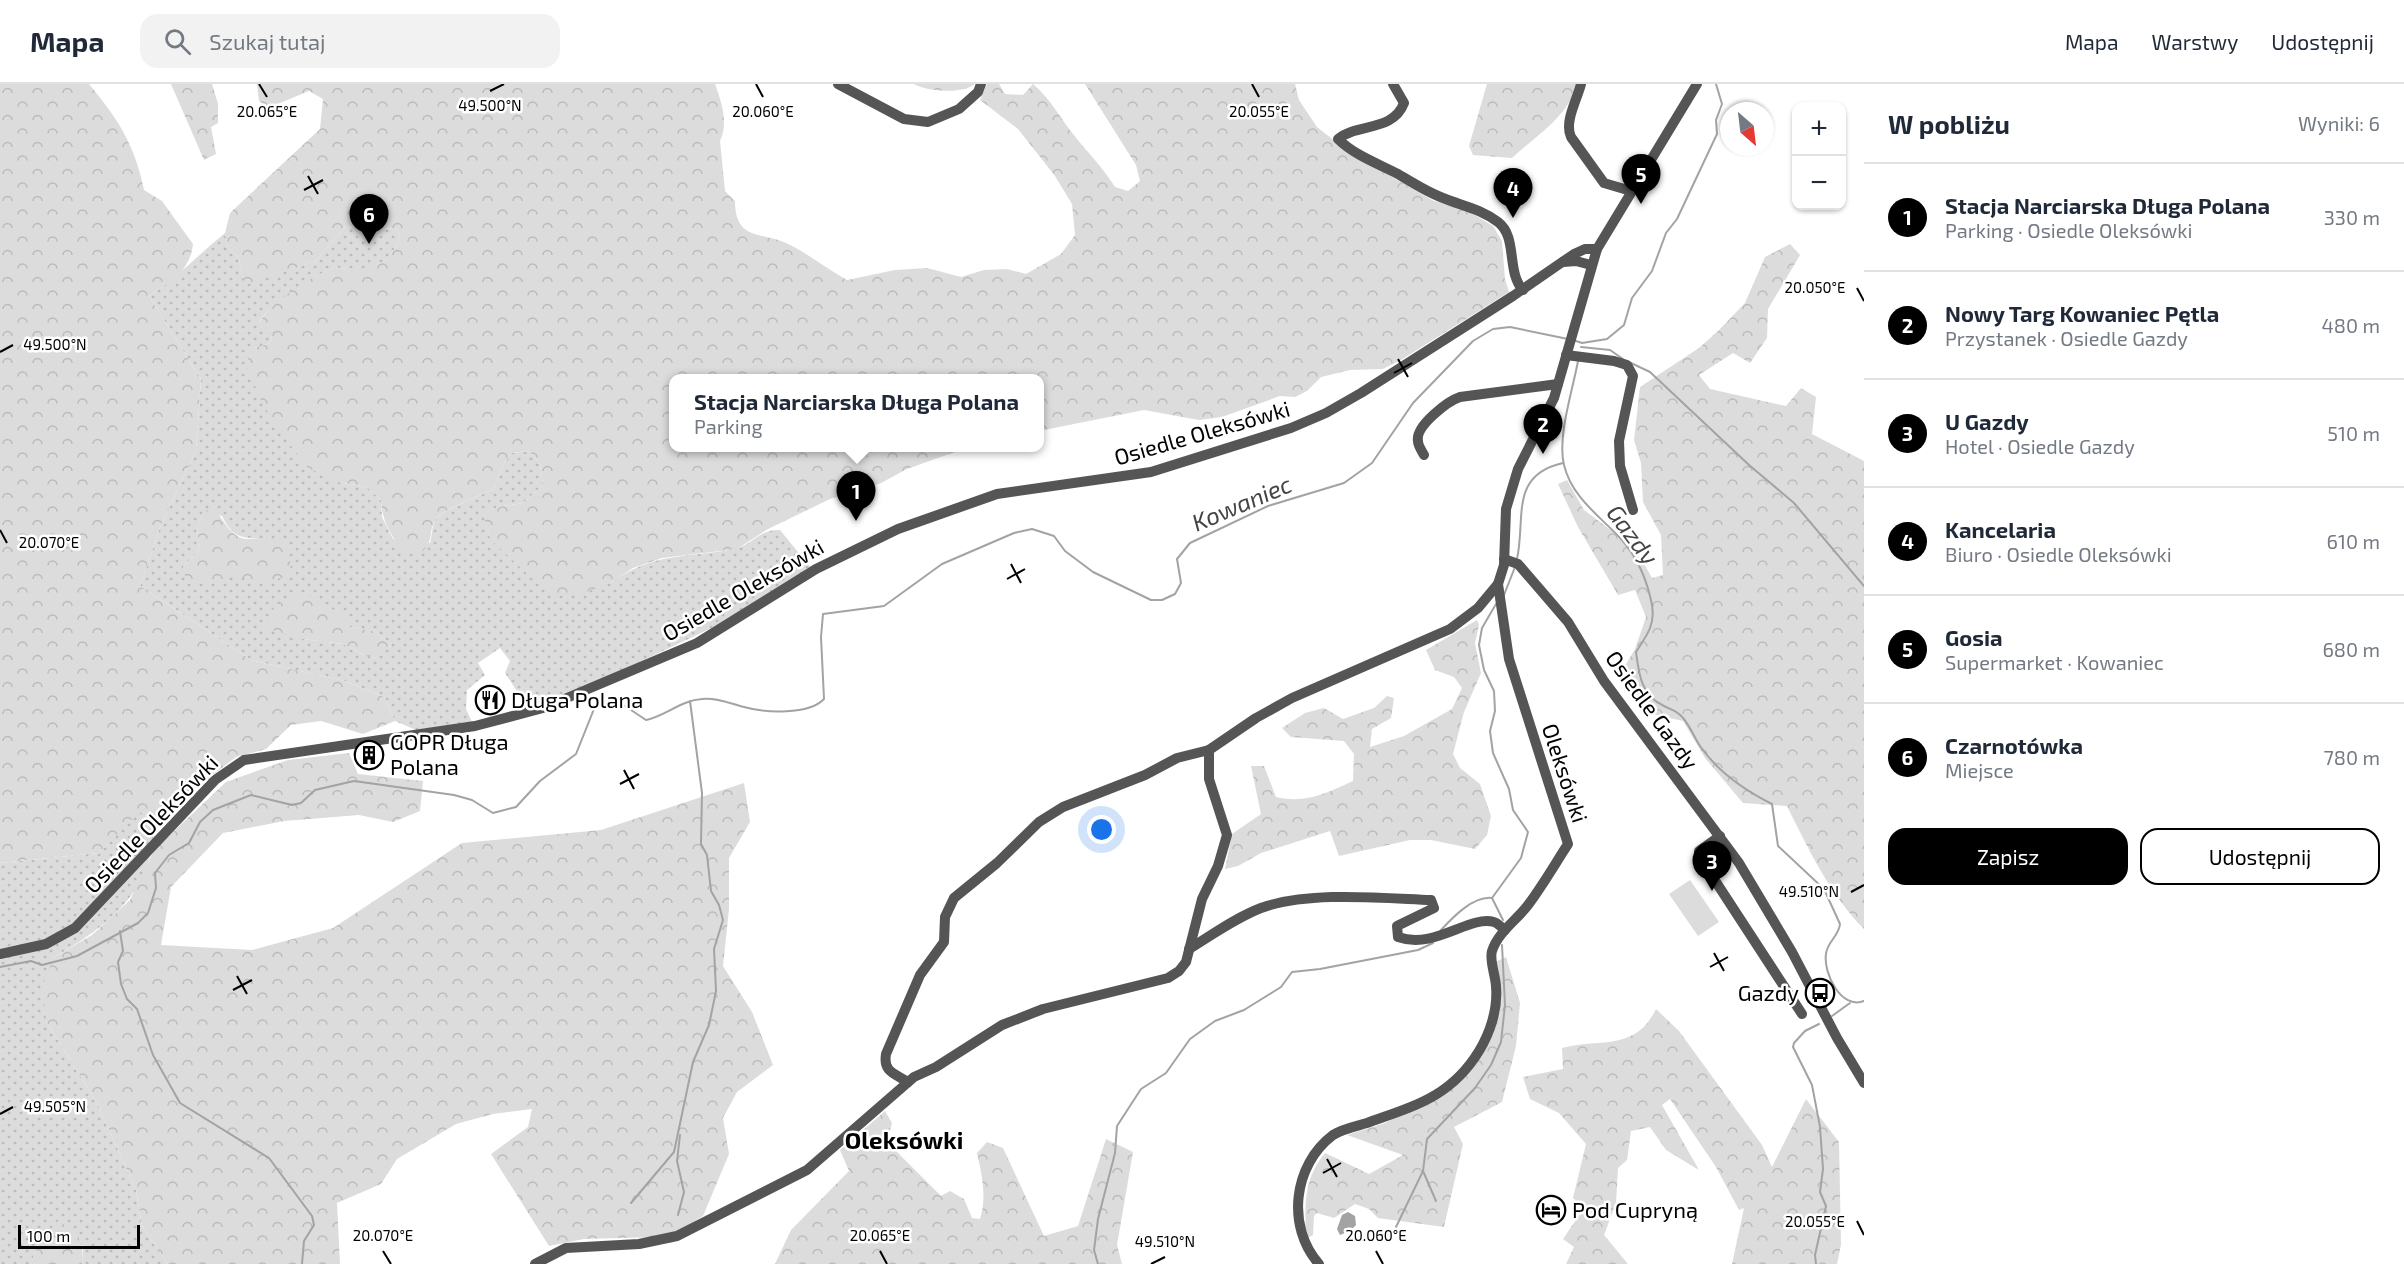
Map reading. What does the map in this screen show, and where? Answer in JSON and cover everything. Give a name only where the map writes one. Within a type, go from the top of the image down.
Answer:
[{"type":"street","points":[[838,84],[904,119],[928,122],[958,109],[978,92],[981,84]]},
{"type":"street","points":[[1393,84],[1404,103],[1398,114],[1377,127],[1338,140],[1422,189],[1444,199],[1467,205],[1501,224],[1507,237],[1516,283],[1523,290]]},
{"type":"street","points":[[1581,84],[1568,131],[1604,183],[1631,192]]},
{"type":"street","points":[[1510,561],[1506,509],[1511,486],[1548,411],[1569,354],[1572,334],[1597,249],[1697,84]]},
{"type":"street","name":"Osiedle Oleksówki","points":[[0,954],[46,944],[75,928],[215,780],[244,760],[475,726],[543,708],[697,643],[816,569],[898,530],[997,494],[1118,479],[1151,472],[1309,421],[1361,393],[1563,262],[1585,249],[1597,249]]},
{"type":"street","points":[[1563,262],[1576,261],[1591,265]]},
{"type":"street","points":[[1569,354],[1627,365],[1633,376],[1619,441],[1620,466],[1633,510]]},
{"type":"street","points":[[1424,455],[1418,441],[1419,434],[1448,401],[1460,397],[1558,384]]},
{"type":"street","name":"Oleksówki","points":[[1319,1264],[1302,1239],[1298,1218],[1299,1190],[1312,1157],[1334,1134],[1424,1102],[1460,1079],[1480,1050],[1493,1023],[1497,990],[1491,953],[1505,930],[1528,905],[1568,844],[1509,659],[1498,584],[1510,561]]},
{"type":"street","name":"Osiedle Gazdy","points":[[1510,561],[1568,622],[1604,681],[1739,863],[1792,952],[1837,1038],[1864,1083]]},
{"type":"street","points":[[908,1082],[887,1071],[884,1065],[886,1054],[920,975],[944,942],[945,917],[954,898],[997,863],[1039,822],[1063,807],[1145,775],[1177,758],[1209,750],[1256,718],[1292,698],[1450,629],[1478,608],[1498,584]]},
{"type":"street","points":[[535,1264],[566,1248],[639,1244],[677,1236],[807,1170],[908,1082],[980,1037],[1024,1015],[1168,978],[1179,971],[1186,962],[1202,899],[1218,866],[1227,835],[1209,779],[1207,759],[1209,750]]},
{"type":"street","points":[[1720,836],[1699,851],[1699,856],[1802,1014]]},
{"type":"street","points":[[1189,949],[1252,913],[1289,900],[1374,897],[1413,901],[1431,900],[1434,908],[1397,926],[1398,937],[1406,940],[1437,938],[1483,921],[1495,922],[1505,930]]},
{"type":"green space","points":[[0,84],[89,84],[124,133],[136,159],[144,190],[162,201],[193,244],[184,269],[172,281],[149,296],[201,379],[196,451],[160,527],[140,586],[251,660],[345,681],[384,697],[395,721],[363,734],[321,721],[291,725],[266,749],[236,757],[155,820],[155,849],[226,782],[288,760],[349,753],[358,774],[423,781],[420,811],[393,822],[359,815],[284,821],[223,833],[171,887],[161,945],[252,950],[333,928],[462,843],[601,830],[744,783],[750,822],[729,858],[729,909],[723,966],[752,1012],[773,1065],[737,1092],[723,1118],[729,1154],[703,1216],[676,1233],[659,1237],[584,1239],[549,1246],[491,1154],[528,1127],[532,1109],[493,1114],[456,1124],[397,1159],[381,1184],[337,1203],[340,1264],[168,1264],[142,1226],[136,1190],[97,1103],[46,1021],[43,985],[53,958],[92,935],[130,900],[153,852],[153,819],[139,812],[99,853],[0,863]]},
{"type":"green space","points":[[171,84],[212,84],[218,104],[218,123],[211,127],[216,154],[204,160]]},
{"type":"green space","points":[[257,84],[715,84],[724,120],[720,141],[725,191],[735,201],[736,214],[740,223],[752,233],[794,247],[847,280],[895,270],[927,268],[961,277],[984,270],[1007,269],[1026,274],[1061,254],[1075,235],[1072,204],[1055,176],[1018,129],[980,100],[987,84],[999,84],[1005,94],[1023,95],[1033,84],[1051,103],[1115,187],[1128,191],[1140,181],[1136,165],[1085,84],[1295,84],[1299,100],[1317,127],[1350,153],[1434,201],[1465,209],[1493,226],[1502,241],[1505,279],[1509,292],[1383,369],[1350,370],[1321,377],[1307,391],[1295,397],[1280,396],[1222,417],[1199,420],[1144,410],[1044,430],[1044,374],[669,374],[669,452],[955,452],[907,469],[881,483],[830,499],[768,529],[737,549],[662,558],[633,568],[610,583],[584,593],[556,596],[538,584],[493,542],[489,536],[483,513],[498,507],[523,503],[543,485],[540,464],[529,451],[511,453],[503,465],[494,489],[438,516],[433,525],[430,540],[420,554],[405,553],[388,528],[381,500],[367,487],[338,482],[308,468],[263,405],[248,369],[248,356],[254,348],[270,343],[273,332],[259,323],[264,315],[292,291],[325,272],[334,268],[362,269],[384,261],[394,250],[400,234],[396,229],[346,226],[316,261],[244,285],[239,258],[228,248],[225,233],[230,213],[320,129],[323,99],[309,91],[268,108],[259,101]]},
{"type":"green space","points":[[914,84],[975,84],[954,91],[945,91]]},
{"type":"green space","points":[[1487,84],[1576,84],[1573,95],[1559,116],[1512,158],[1473,155],[1469,146]]},
{"type":"green space","points":[[346,226],[396,229],[400,234],[394,250],[377,265],[353,270],[334,268],[282,299],[259,322],[273,332],[270,343],[254,348],[338,482],[367,487],[381,500],[382,517],[393,539],[430,543],[434,522],[438,516],[494,489],[503,465],[511,453],[529,451],[540,464],[543,485],[523,503],[498,507],[484,513],[489,536],[610,583],[656,561],[734,549],[767,532],[780,530],[812,569],[720,624],[627,668],[528,708],[505,673],[510,661],[500,648],[478,663],[485,675],[467,690],[466,709],[472,722],[416,730],[395,721],[384,697],[345,681],[251,660],[140,586],[160,527],[196,451],[201,379],[149,296],[225,233],[228,248],[239,258],[244,284],[316,261]],"holes":[[[203,512],[222,516],[231,530],[241,536],[270,538],[183,567],[200,549],[197,530]],[[350,627],[374,631],[391,645],[377,658],[364,655],[343,644],[303,639]]]},
{"type":"green space","points":[[1790,244],[1800,255],[1768,309],[1767,338],[1750,363],[1733,353],[1699,375],[1710,389],[1786,406],[1801,388],[1816,397],[1812,434],[1864,461],[1864,929],[1830,886],[1787,806],[1743,803],[1705,758],[1683,721],[1656,715],[1619,676],[1635,649],[1646,617],[1635,590],[1618,595],[1578,527],[1558,484],[1567,480],[1584,510],[1620,537],[1642,560],[1652,578],[1663,575],[1661,535],[1643,502],[1641,463],[1634,440],[1640,387],[1699,348],[1718,331],[1745,303],[1765,257]]},
{"type":"green space","points":[[212,508],[237,536],[246,539],[270,538],[282,544],[289,554],[291,576],[255,584],[233,574],[220,583],[187,584],[183,567],[200,549],[197,530],[203,512]]},
{"type":"green space","points":[[302,592],[343,615],[350,627],[374,631],[391,645],[378,658],[364,655],[343,644],[303,639],[265,628],[270,614],[277,605]]},
{"type":"green space","points":[[1477,620],[1479,625],[1475,643],[1481,673],[1464,712],[1453,754],[1460,768],[1480,784],[1491,816],[1487,835],[1475,849],[1431,840],[1410,840],[1339,856],[1330,831],[1261,853],[1238,866],[1225,869],[1232,834],[1261,814],[1251,766],[1264,766],[1276,797],[1287,799],[1316,796],[1353,781],[1354,754],[1344,741],[1291,737],[1282,728],[1305,713],[1324,708],[1343,719],[1374,708],[1387,696],[1394,698],[1391,718],[1372,729],[1370,747],[1404,736],[1452,709],[1462,688],[1454,677],[1435,670],[1426,650]]},
{"type":"green space","points":[[139,811],[153,819],[152,844],[147,866],[126,903],[93,933],[53,958],[46,1021],[97,1103],[136,1190],[142,1226],[168,1264],[82,1264],[83,1245],[39,1241],[31,1264],[0,1264],[0,863],[99,853]]},
{"type":"green space","points":[[1690,880],[1719,922],[1698,936],[1669,894]]},
{"type":"green space","points":[[1506,957],[1520,1003],[1516,1046],[1502,1102],[1454,1127],[1463,1144],[1444,1227],[1378,1218],[1369,1209],[1355,1204],[1334,1218],[1317,1213],[1314,1216],[1313,1235],[1306,1238],[1306,1204],[1309,1183],[1325,1153],[1369,1174],[1403,1155],[1347,1135],[1385,1123],[1449,1091],[1489,1040],[1495,962]]},
{"type":"green space","points":[[1656,1009],[1679,1031],[1762,1145],[1772,1167],[1806,1099],[1839,1142],[1841,1245],[1837,1264],[1732,1264],[1744,1208],[1739,1210],[1716,1167],[1670,1099],[1662,1105],[1699,1170],[1666,1150],[1650,1127],[1631,1131],[1627,1160],[1618,1168],[1616,1203],[1604,1235],[1628,1264],[1566,1264],[1574,1247],[1563,1239],[1584,1208],[1573,1198],[1586,1144],[1559,1113],[1530,1099],[1523,1077],[1563,1069],[1562,1048],[1627,1038],[1647,1023]]},
{"type":"green space","points":[[885,1111],[892,1123],[887,1142],[941,1196],[950,1191],[964,1199],[972,1218],[980,1219],[983,1203],[982,1178],[977,1153],[987,1142],[1003,1148],[1044,1236],[1078,1226],[1106,1139],[1133,1152],[1117,1245],[1122,1264],[775,1264],[791,1230],[849,1171],[840,1150]]},
{"type":"green space","points":[[58,1221],[79,1237],[82,1264],[31,1264],[39,1241]]},
{"type":"shaded area","points":[[1348,1212],[1355,1216],[1356,1225],[1350,1231],[1340,1235],[1337,1229],[1342,1215]]},
{"type":"waterway","name":"Kowaniec","points":[[1573,340],[1582,343],[1607,339],[1624,325],[1632,298],[1652,271],[1666,233],[1677,219],[1717,134],[1716,120],[1722,104],[1716,84]]},
{"type":"waterway","name":"Kowaniec","points":[[0,967],[31,961],[42,965],[77,956],[138,923],[148,913],[156,888],[155,873],[169,855],[189,843],[200,822],[213,810],[251,795],[292,805],[301,803],[315,790],[354,781],[454,795],[472,800],[493,813],[516,807],[540,781],[576,754],[594,709],[613,698],[646,720],[687,702],[702,699],[775,711],[808,708],[824,699],[821,637],[823,614],[884,606],[942,564],[1014,533],[1032,529],[1054,536],[1065,551],[1093,572],[1151,600],[1162,600],[1175,594],[1181,583],[1177,559],[1190,543],[1268,506],[1344,483],[1372,463],[1413,403],[1473,341],[1493,329],[1510,327],[1568,339]]},
{"type":"waterway","points":[[1581,347],[1610,350],[1623,359]]},
{"type":"waterway","name":"Gazdy","points":[[1578,361],[1564,427],[1562,454],[1564,465],[1580,497],[1627,546],[1636,559],[1645,581],[1653,616],[1649,631],[1636,652],[1642,684],[1656,702],[1681,716],[1700,746],[1723,772],[1751,793],[1772,804],[1778,846],[1824,889],[1840,924],[1826,954],[1827,971],[1831,980],[1835,988],[1848,1000],[1864,1001]]},
{"type":"waterway","points":[[1631,363],[1650,372],[1749,465],[1794,503],[1864,586]]},
{"type":"waterway","points":[[1517,559],[1521,514],[1527,488],[1534,477],[1546,469],[1563,463]]},
{"type":"waterway","points":[[1504,595],[1515,567]]},
{"type":"waterway","points":[[1441,930],[1471,904],[1478,900],[1492,898],[1521,858],[1528,832],[1513,810],[1509,789],[1493,753],[1490,731],[1495,711],[1494,691],[1484,670],[1479,645],[1482,628],[1496,604]]},
{"type":"waterway","points":[[631,1203],[674,1152],[693,1062],[709,1025],[716,991],[714,949],[723,920],[719,905],[711,891],[707,855],[701,844],[702,793],[690,701]]},
{"type":"waterway","points":[[1492,898],[1503,920]]},
{"type":"waterway","points":[[120,931],[123,951],[118,962],[121,984],[127,999],[137,1009],[153,1055],[180,1103],[269,1158],[312,1216],[314,1225],[304,1241],[302,1264]]},
{"type":"waterway","points":[[1098,1264],[1094,1250],[1098,1219],[1115,1153],[1117,1126],[1141,1089],[1166,1073],[1190,1039],[1215,1021],[1244,1010],[1281,987],[1292,972],[1320,969],[1418,950],[1433,943]]},
{"type":"waterway","points":[[1396,1227],[1423,1171],[1427,1139],[1475,1088],[1491,1065],[1501,1042],[1505,1005],[1502,945]]},
{"type":"waterway","points":[[1832,1016],[1850,1003]]},
{"type":"waterway","points":[[1816,1264],[1815,1255],[1826,1206],[1820,1192],[1823,1169],[1820,1127],[1812,1085],[1793,1047],[1805,1031],[1819,1024]]},
{"type":"waterway","points":[[678,1215],[684,1192],[677,1161],[680,1135]]},
{"type":"waterway","points":[[1423,1171],[1436,1201]]},
{"type":"place","name":"Gosia","points":[[1641,204]]},
{"type":"place","name":"Kancelaria","points":[[1513,218]]},
{"type":"place","name":"Czarnotówka","points":[[369,244]]},
{"type":"place","name":"Nowy Targ Kowaniec Pętla","points":[[1543,454]]},
{"type":"place","name":"Stacja Narciarska Długa Polana","points":[[856,521]]},
{"type":"place","name":"Długa Polana","points":[[490,700]]},
{"type":"place","name":"GOPR Długa Polana","points":[[369,755]]},
{"type":"place","name":"U Gazdy","points":[[1712,891]]},
{"type":"place","name":"Gazdy","points":[[1820,993]]},
{"type":"place","name":"Pod Cupryną","points":[[1551,1210]]},
{"type":"district","name":"Oleksówki","points":[[904,1141]]}]
